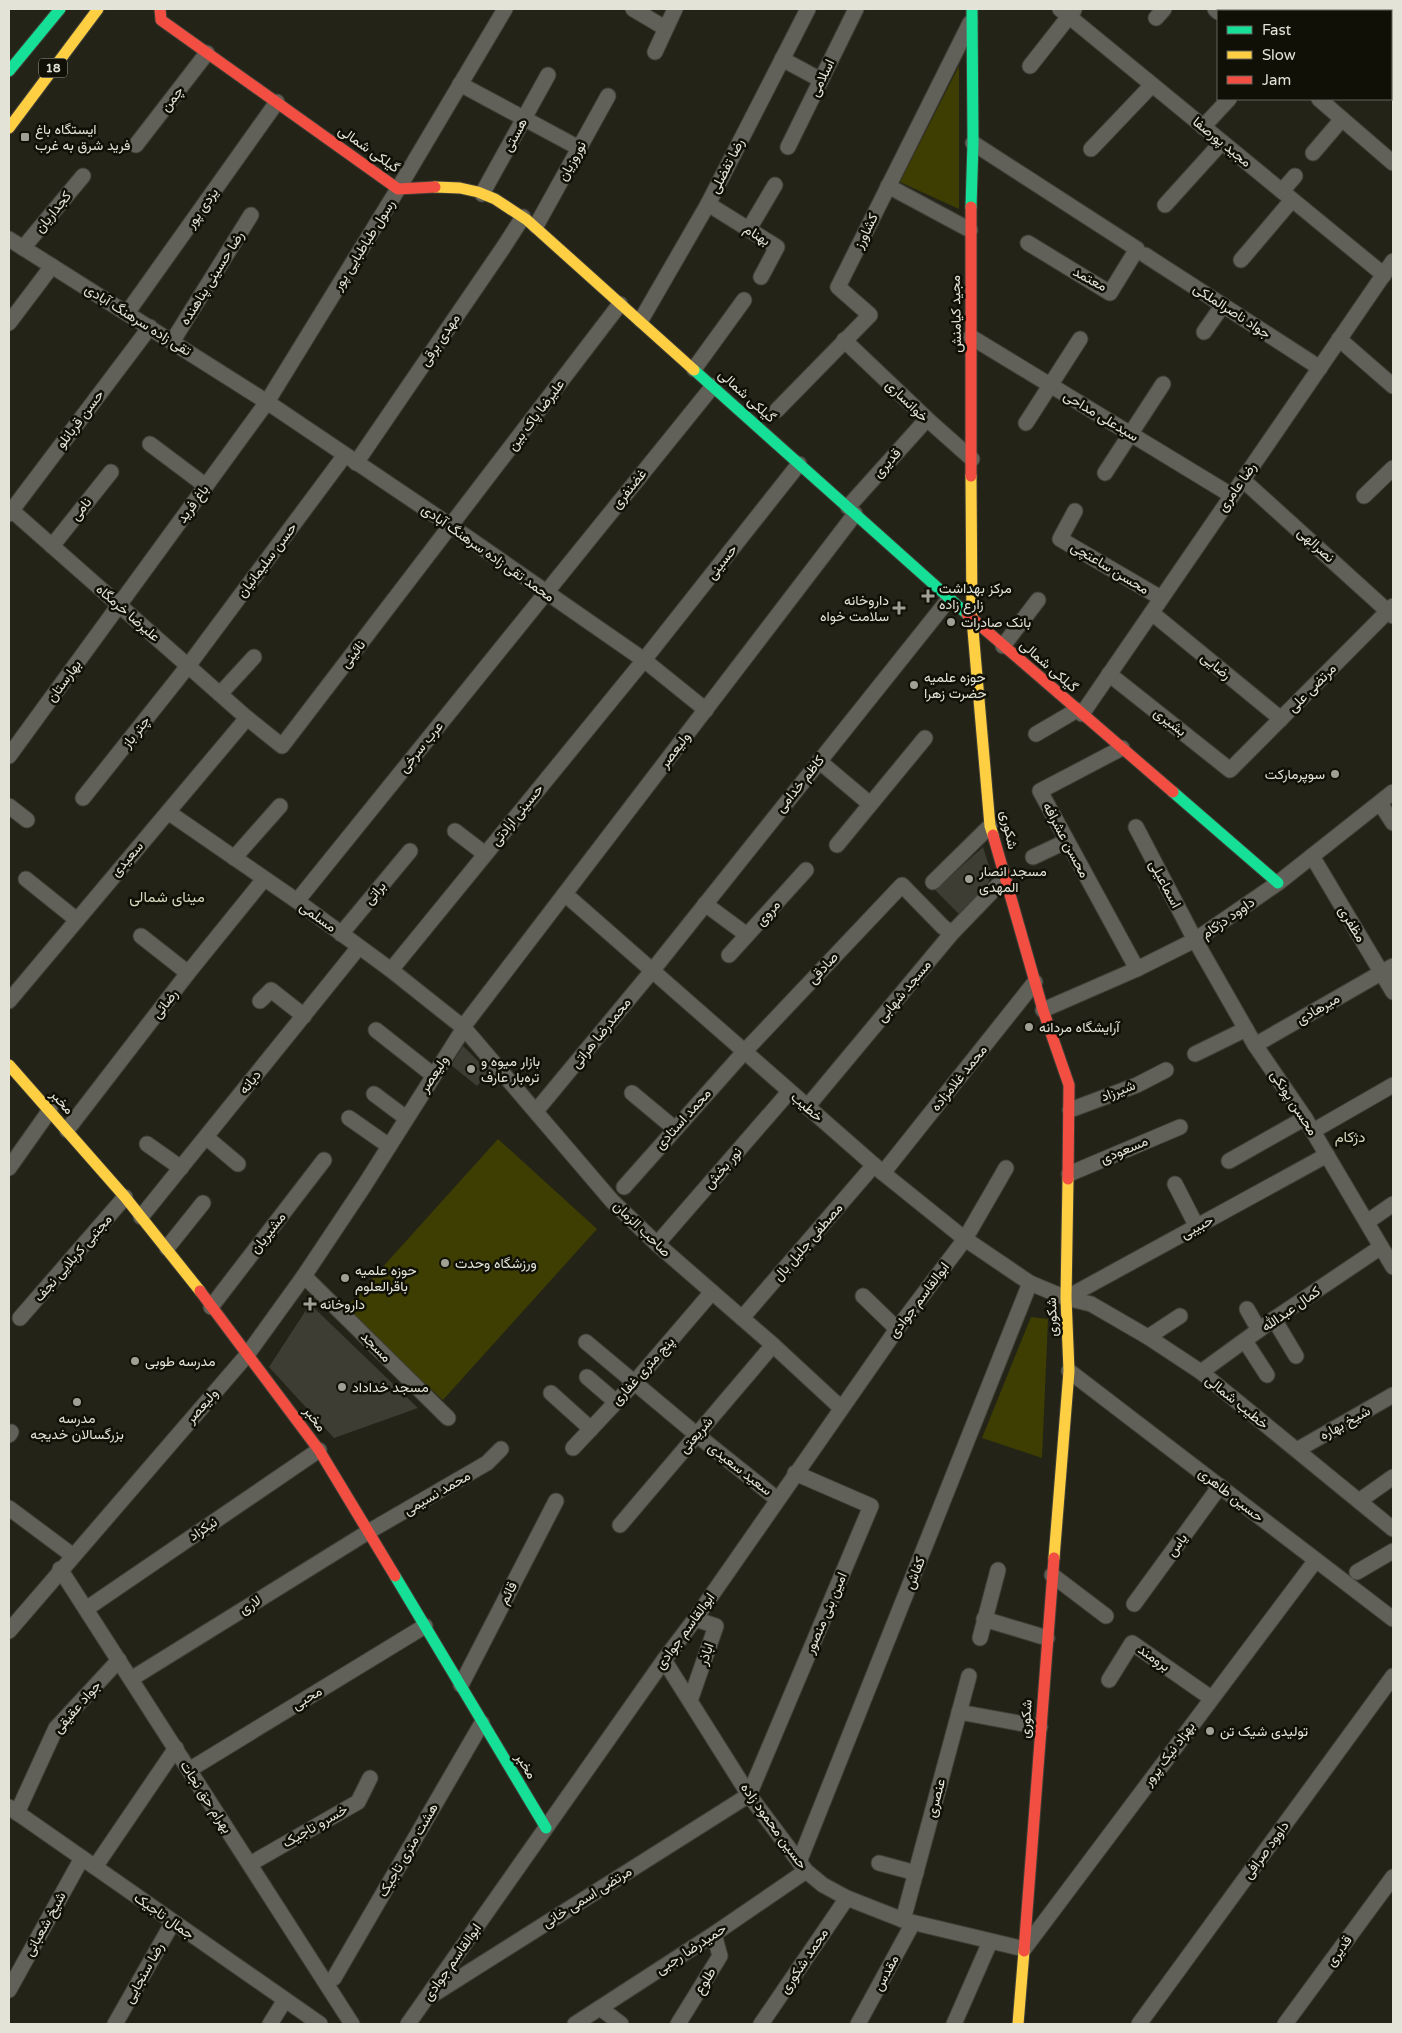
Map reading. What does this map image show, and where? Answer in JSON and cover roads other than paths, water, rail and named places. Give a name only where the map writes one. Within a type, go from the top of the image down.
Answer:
[{"type":"main road","name":"18","points":[[9,71],[60,9]]},
{"type":"main road","name":"18","points":[[9,128],[98,9]]},
{"type":"main road","name":"گيلکی شمالی","points":[[160,9],[161,20],[398,188],[439,186],[482,194],[523,216],[536,226],[620,304],[972,619],[1278,883]]},
{"type":"main road","name":"مجید کیامنش","points":[[972,14],[973,142],[970,230],[972,619]]},
{"type":"main road","name":"شکوری","points":[[972,619],[990,826],[1043,1010],[1069,1085],[1070,1110],[1066,1298],[1069,1370],[1018,2024]]},
{"type":"main road","name":"مخبر","points":[[9,1065],[126,1197],[167,1248],[319,1450],[546,1828]]},
{"type":"street","name":"رسول طباطبایی پور","points":[[267,402],[505,9]]},
{"type":"street","points":[[633,9],[666,28]]},
{"type":"street","points":[[655,52],[675,9]]},
{"type":"street","name":"رضا تفضلی","points":[[640,320],[708,204],[808,9]]},
{"type":"street","name":"اسلامی","points":[[788,147],[856,9]]},
{"type":"street","points":[[1030,66],[1068,11]]},
{"type":"street","name":"مجید پورصفا","points":[[1068,11],[1152,85],[1384,275]]},
{"type":"street","name":"کشاورز","points":[[777,410],[870,315],[838,288],[972,14]]},
{"type":"street","name":"چمن","points":[[136,145],[207,53]]},
{"type":"street","points":[[782,58],[821,80]]},
{"type":"street","name":"هستی","points":[[482,194],[548,75]]},
{"type":"street","points":[[460,84],[579,148]]},
{"type":"street","points":[[1091,148],[1152,85]]},
{"type":"street","name":"نوروزیان","points":[[536,226],[608,96]]},
{"type":"street","points":[[1203,127],[1228,100]]},
{"type":"street","points":[[1320,100],[1393,163]]},
{"type":"street","name":"یزدی پور","points":[[128,313],[277,102]]},
{"type":"street","points":[[1313,153],[1342,119]]},
{"type":"street","name":"جواد ناصرالملکی","points":[[973,142],[1320,368]]},
{"type":"street","points":[[1165,205],[1222,142]]},
{"type":"street","name":"کجداریان","points":[[23,248],[83,176]]},
{"type":"street","points":[[1241,260],[1287,196],[1295,176]]},
{"type":"street","points":[[749,229],[775,185]]},
{"type":"street","points":[[888,186],[970,230]]},
{"type":"street","name":"بهنام","points":[[708,204],[777,247],[761,277]]},
{"type":"street","name":"رضا حسینی پناهنده","points":[[172,342],[251,215]]},
{"type":"street","name":"مهدی برقی","points":[[351,459],[503,248],[523,216]]},
{"type":"street","name":"تقی زاده سرهنگ آبادی","points":[[9,239],[267,402]]},
{"type":"street","name":"معتمد","points":[[1028,243],[1110,293],[1141,252]]},
{"type":"street","name":"رضا عامری","points":[[1080,712],[1152,613],[1393,261]]},
{"type":"street","points":[[9,323],[52,266]]},
{"type":"street","points":[[694,369],[744,300]]},
{"type":"street","name":"علیرضا پاک بین","points":[[451,526],[620,304]]},
{"type":"street","points":[[1204,332],[1223,305]]},
{"type":"street","name":"حسن قربانلو","points":[[10,511],[150,327]]},
{"type":"street","name":"سیدعلی مداحی","points":[[972,337],[1231,495]]},
{"type":"street","points":[[1026,423],[1080,339]]},
{"type":"street","points":[[1339,339],[1393,386]]},
{"type":"street","name":"خوانساری","points":[[844,340],[972,459]]},
{"type":"street","points":[[1105,473],[1162,384]]},
{"type":"street","name":"غضنفری","points":[[546,593],[712,386]]},
{"type":"street","name":"محمد تقی زاده سرهنگ آبادی","points":[[267,402],[451,526],[644,660],[706,710]]},
{"type":"street","name":"باغ فرید","points":[[120,606],[267,402]]},
{"type":"street","name":"قدیری","points":[[852,511],[927,419]]},
{"type":"street","points":[[150,444],[206,486]]},
{"type":"street","name":"حسن سلیمانیان","points":[[188,666],[351,459]]},
{"type":"street","name":"حسینی","points":[[644,660],[799,464]]},
{"type":"street","points":[[1364,496],[1393,468]]},
{"type":"street","name":"نامی","points":[[52,546],[111,472]]},
{"type":"street","name":"نصرالهی","points":[[1243,480],[1392,611]]},
{"type":"street","name":"علیرضا خرمگاه","points":[[10,511],[247,718]]},
{"type":"street","name":"ولیعصر","points":[[9,1631],[60,1569],[247,1355],[304,1276],[466,1023],[706,710],[852,511]]},
{"type":"street","name":"محسن ساعتچی","points":[[1075,511],[1060,539],[1161,598]]},
{"type":"street","name":"نائینی","points":[[247,718],[282,746],[451,526]]},
{"type":"street","name":"عرب سرخی","points":[[297,902],[546,593]]},
{"type":"street","name":"کاظم خدامی","points":[[652,971],[949,598]]},
{"type":"street","points":[[1003,646],[1038,600]]},
{"type":"street","name":"بهارستان","points":[[9,756],[120,606]]},
{"type":"street","name":"مرتضی علی","points":[[1230,770],[1392,611]]},
{"type":"street","name":"رضایی","points":[[1152,613],[1281,719]]},
{"type":"street","points":[[220,694],[254,658]]},
{"type":"street","name":"حسینی ارادتی","points":[[391,970],[644,660]]},
{"type":"street","name":"چتر باز","points":[[83,798],[188,666]]},
{"type":"street","name":"بشیری","points":[[1109,674],[1230,770]]},
{"type":"street","points":[[1036,734],[1080,712]]},
{"type":"street","name":"سعیدی","points":[[11,993],[77,920],[247,718]]},
{"type":"street","points":[[837,845],[924,738]]},
{"type":"street","name":"محسن عشرافه","points":[[1122,748],[1040,791],[1136,969]]},
{"type":"street","points":[[819,761],[870,804]]},
{"type":"street","name":"داوود دژکام","points":[[1043,1010],[1136,969],[1195,940],[1278,883],[1393,792]]},
{"type":"street","points":[[1380,803],[1393,823]]},
{"type":"street","points":[[9,806],[27,820]]},
{"type":"street","points":[[234,858],[280,806]]},
{"type":"street","name":"مسلمی","points":[[168,812],[391,970],[464,1028]]},
{"type":"street","points":[[933,882],[990,826]]},
{"type":"street","name":"اسماعیلی","points":[[1136,827],[1195,940]]},
{"type":"street","points":[[455,831],[485,854]]},
{"type":"street","points":[[1033,857],[1067,841]]},
{"type":"street","name":"براتی","points":[[341,934],[410,851]]},
{"type":"street","name":"مظفری","points":[[1312,856],[1387,969],[1393,992]]},
{"type":"street","name":"مروی","points":[[729,956],[806,870]]},
{"type":"street","name":"مسجد شهابی","points":[[807,1107],[952,933],[1005,878]]},
{"type":"street","name":"رضائی","points":[[67,1130],[188,973],[264,879]]},
{"type":"street","points":[[26,880],[77,920]]},
{"type":"street","name":"صادقی","points":[[744,1052],[902,885],[943,927],[952,933]]},
{"type":"street","name":"خطیب","points":[[564,894],[878,1169],[965,1239],[1030,1283],[1066,1298]]},
{"type":"street","points":[[706,904],[747,935]]},
{"type":"street","points":[[141,936],[188,973]]},
{"type":"street","name":"محسن پونکی","points":[[1195,940],[1255,1045],[1309,1125],[1393,1267]]},
{"type":"street","name":"دیانه","points":[[141,1216],[359,947]]},
{"type":"street","name":"میرهادی","points":[[1255,1045],[1387,969]]},
{"type":"street","name":"محمدرضا هراتی","points":[[536,1111],[652,971]]},
{"type":"street","name":"محمد غلامزاده","points":[[878,1169],[1036,982]]},
{"type":"street","points":[[260,1001],[271,990],[304,1016]]},
{"type":"street","name":"صاحب الزمان","points":[[464,1028],[612,1201],[656,1244],[742,1318],[841,1408]]},
{"type":"street","points":[[1195,1054],[1246,1029]]},
{"type":"street","points":[[376,1030],[433,1075]]},
{"type":"street","name":"محمد استادی","points":[[624,1188],[674,1128],[744,1052]]},
{"type":"street","name":"شیرزاد","points":[[1070,1110],[1137,1084],[1166,1070]]},
{"type":"street","points":[[1229,1161],[1393,1085]]},
{"type":"street","name":"نور بخش","points":[[656,1244],[789,1092]]},
{"type":"street","points":[[632,1093],[674,1128]]},
{"type":"street","points":[[374,1094],[406,1118]]},
{"type":"street","points":[[9,1168],[50,1110]]},
{"type":"street","points":[[349,1118],[389,1146]]},
{"type":"street","name":"مسعودی","points":[[1069,1174],[1180,1127]]},
{"type":"street","points":[[206,1137],[238,1164]]},
{"type":"street","points":[[146,1144],[181,1168]]},
{"type":"street","name":"حبیبی","points":[[1066,1298],[1327,1156]]},
{"type":"street","name":"مشیریان","points":[[211,1307],[324,1160]]},
{"type":"street","name":"ابوالقاسم جوادی","points":[[408,2024],[664,1660],[695,1619],[897,1329],[965,1239],[1006,1168]]},
{"type":"street","name":"مصطفی جلیل بال","points":[[742,1318],[878,1169]]},
{"type":"street","points":[[1175,1184],[1198,1227]]},
{"type":"street","name":"مجتبی کربلایی نجف","points":[[20,1318],[126,1197]]},
{"type":"street","points":[[167,1248],[202,1203]]},
{"type":"street","points":[[1367,1222],[1393,1204]]},
{"type":"street","name":"کمال عبدالله","points":[[1201,1372],[1274,1319],[1381,1247]]},
{"type":"street","name":"مسجد","points":[[304,1276],[448,1418]]},
{"type":"street","name":"کفاش","points":[[803,1867],[1030,1283]]},
{"type":"street","name":"پنج متری غفاری","points":[[573,1448],[634,1383],[712,1292]]},
{"type":"street","points":[[863,1296],[897,1329]]},
{"type":"street","name":"خطیب شمالی","points":[[1066,1298],[1091,1304],[1201,1372],[1393,1529]]},
{"type":"street","points":[[1248,1309],[1259,1330]]},
{"type":"street","points":[[1148,1338],[1180,1316]]},
{"type":"street","points":[[1274,1319],[1296,1356]]},
{"type":"street","points":[[1245,1341],[1268,1375]]},
{"type":"street","name":"سعید سعیدی","points":[[586,1342],[777,1499]]},
{"type":"street","name":"شریعتی","points":[[620,1525],[773,1346]]},
{"type":"street","name":"حسین طاهری","points":[[1069,1370],[1393,1619]]},
{"type":"street","points":[[587,1377],[616,1402]]},
{"type":"street","points":[[551,1394],[590,1429]]},
{"type":"street","name":"شیخ بهاره","points":[[1297,1450],[1393,1395]]},
{"type":"street","name":"محمد نسیمی","points":[[368,1532],[487,1463],[501,1448]]},
{"type":"street","name":"نیکزاد","points":[[86,1609],[319,1450]]},
{"type":"street","name":"امین بنی منصور","points":[[749,1795],[871,1506],[795,1473]]},
{"type":"street","points":[[1359,1501],[1393,1477]]},
{"type":"street","name":"یاس","points":[[1134,1604],[1220,1486]]},
{"type":"street","name":"قائم","points":[[461,1686],[556,1501]]},
{"type":"street","points":[[9,1508],[72,1556]]},
{"type":"street","name":"لاری","points":[[131,1679],[368,1532]]},
{"type":"street","points":[[1357,1572],[1393,1551]]},
{"type":"street","name":"بهزاد نیک پرور","points":[[1024,1949],[1316,1560]]},
{"type":"street","name":"بهرام حق نجات","points":[[60,1569],[352,2024]]},
{"type":"street","points":[[980,1638],[998,1570]]},
{"type":"street","points":[[1052,1575],[1106,1616]]},
{"type":"street","name":"اباذر","points":[[690,1702],[716,1626],[695,1619]]},
{"type":"street","points":[[984,1619],[1047,1638]]},
{"type":"street","name":"محبی","points":[[189,1770],[425,1626]]},
{"type":"street","name":"برومند","points":[[1109,1680],[1132,1643],[1211,1698]]},
{"type":"street","name":"جواد عقیقی","points":[[13,1810],[56,1728],[119,1660]]},
{"type":"street","name":"حسین محمود زاده","points":[[664,1660],[749,1795],[803,1867],[824,1885],[847,1898],[908,1921],[1024,1949]]},
{"type":"street","name":"عنصری","points":[[908,1921],[916,1873],[969,1676]]},
{"type":"street","name":"داوود صرافی","points":[[1139,2024],[1393,1676]]},
{"type":"street","points":[[959,1712],[1040,1727]]},
{"type":"street","name":"هشت متری تاجیک","points":[[334,1978],[482,1723]]},
{"type":"street","points":[[95,1867],[176,1748]]},
{"type":"street","name":"خسرو تاجیک","points":[[250,1864],[358,1802],[370,1778]]},
{"type":"street","name":"مرتضی اسمی خانی","points":[[425,2000],[749,1795]]},
{"type":"street","name":"جمال تاجیک","points":[[13,1810],[320,2024]]},
{"type":"street","name":"شیخ شعبانی","points":[[9,1990],[82,1858]]},
{"type":"street","points":[[879,1863],[916,1873]]},
{"type":"street","name":"حمیدرضا رجبی","points":[[575,2024],[714,1934],[803,1867]]},
{"type":"street","name":"قدیری","points":[[1285,2024],[1393,1877]]},
{"type":"street","name":"محمد شکوری","points":[[761,2024],[847,1898]]},
{"type":"street","name":"مقدس","points":[[858,2024],[908,1921]]},
{"type":"street","name":"رضا سنجایی","points":[[115,2024],[173,1922]]},
{"type":"street","name":"طلوع","points":[[678,2024],[720,1956],[714,1934]]},
{"type":"street","points":[[954,2024],[990,1942]]},
{"type":"street","points":[[270,2024],[285,2000]]},
{"type":"street","points":[[600,2008],[621,2024]]},
{"type":"place","name":"ایستگاه باغ فرید شرق به غرب","points":[[25,137]]},
{"type":"place","name":"مرکز بهداشت زارع زاده","points":[[928,596]]},
{"type":"place","name":"داروخانه سلامت خواه","points":[[899,608]]},
{"type":"place","name":"بانک صادرات","points":[[951,622]]},
{"type":"place","name":"حوزه علمیه حضرت زهرا","points":[[914,685]]},
{"type":"place","name":"سوپرمارکت","points":[[1335,774]]},
{"type":"place","name":"مسجد انصار المهدی","points":[[969,879]]},
{"type":"place","name":"آرایشگاه مردانه","points":[[1029,1027]]},
{"type":"place","name":"بازار میوه و تره‌بار عارف","points":[[471,1069]]},
{"type":"place","name":"ورزشگاه وحدت","points":[[445,1263]]},
{"type":"place","name":"حوزه علمیه باقرالعلوم","points":[[345,1278]]},
{"type":"place","name":"داروخانه","points":[[310,1304]]},
{"type":"place","name":"مدرسه طوبی","points":[[135,1361]]},
{"type":"place","name":"مسجد خداداد","points":[[342,1387]]},
{"type":"place","name":"مدرسه بزرگسالان خدیجه","points":[[77,1402]]},
{"type":"place","name":"تولیدی شیک تن","points":[[1210,1731]]},
{"type":"district","name":"مینای شمالی","points":[[167,897]]},
{"type":"district","name":"دژکام","points":[[1350,1137]]}]
